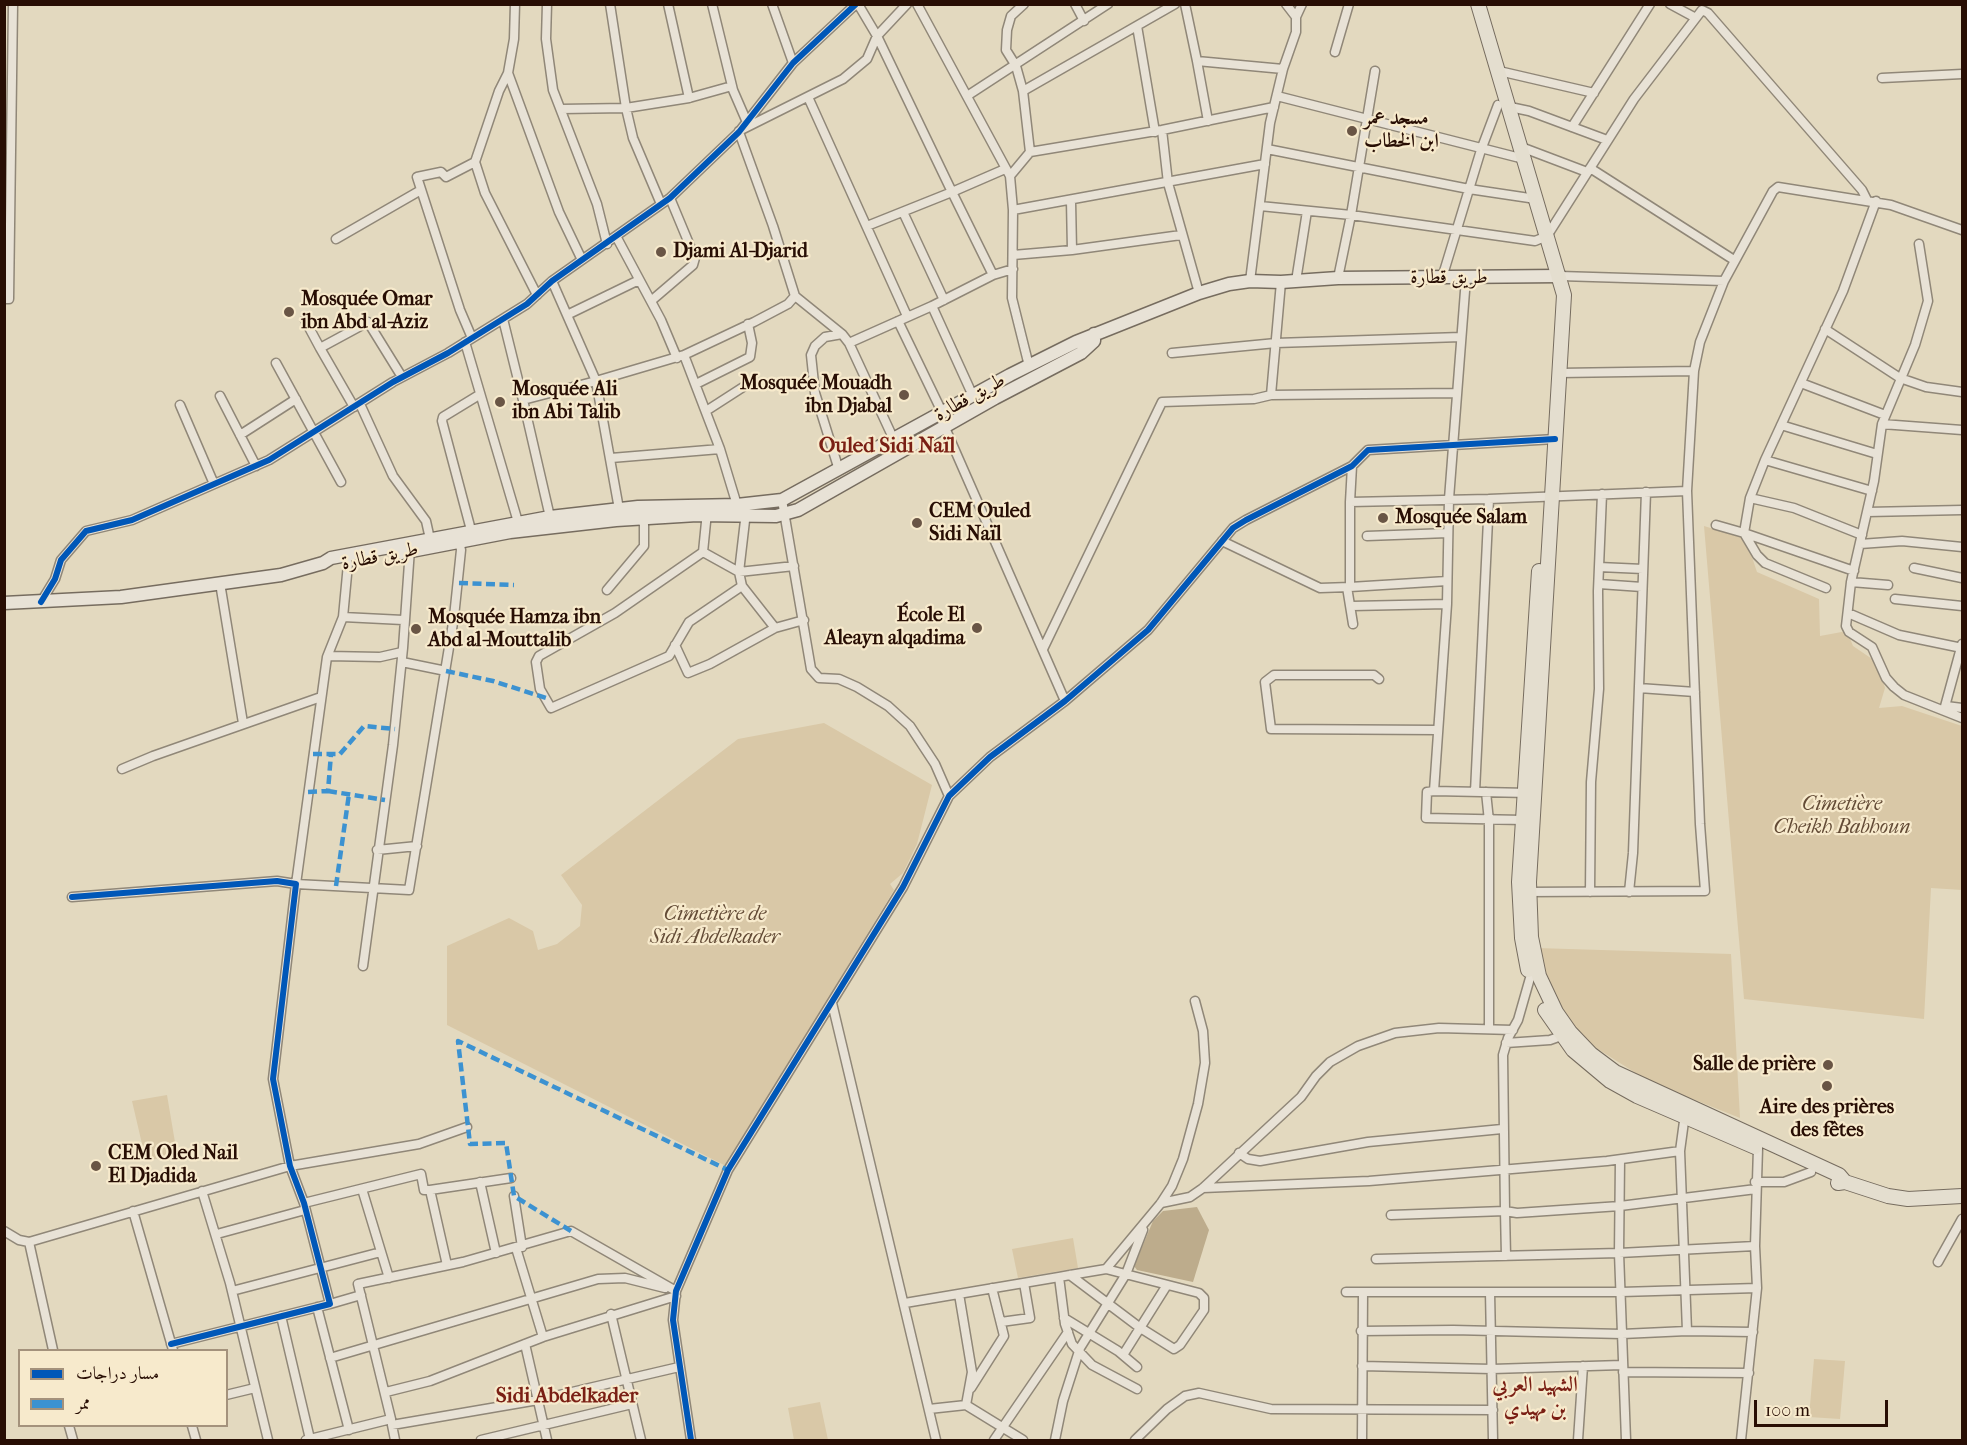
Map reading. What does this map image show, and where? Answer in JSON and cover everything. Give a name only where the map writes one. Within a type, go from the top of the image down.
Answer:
[{"type":"main road","points":[[1478,4],[1499,71],[1504,106],[1522,153],[1560,276],[1564,297],[1559,373],[1551,439]]},
{"type":"main road","points":[[1560,276],[1556,296],[1548,495],[1524,892],[1522,945],[1530,978],[1541,1003],[1585,1061],[1610,1081],[1839,1175],[1845,1182]]},
{"type":"main road","name":"طريق قطارة","points":[[743,509],[782,500],[1029,366],[1094,334],[1199,292],[1250,281],[1560,276]]},
{"type":"main road","name":"طريق قطارة","points":[[410,547],[430,539],[510,532],[640,513],[743,509],[785,514],[798,510],[1081,353],[1094,341],[1094,334]]},
{"type":"main road","name":"طريق قطارة","points":[[4,603],[121,597],[220,584],[281,575],[323,563],[458,537],[471,530],[518,522],[618,509],[640,513]]},
{"type":"main road","points":[[1530,793],[1523,820],[1524,892],[1539,976],[1566,1034]]},
{"type":"main road","points":[[1685,1110],[1758,1148],[1836,1182],[1845,1182],[1888,1196],[1908,1199],[1962,1196]]},
{"type":"street","points":[[4,299],[9,299],[13,4]]},
{"type":"street","points":[[515,4],[514,39],[508,73],[499,91],[476,162],[485,193],[537,295]]},
{"type":"street","points":[[548,4],[546,39],[553,90],[597,204],[607,244]]},
{"type":"street","points":[[610,4],[626,108],[633,138],[660,204]]},
{"type":"street","points":[[668,4],[689,98]]},
{"type":"street","points":[[712,4],[732,86],[746,120]]},
{"type":"street","points":[[772,4],[793,63]]},
{"type":"street","points":[[40,602],[55,579],[61,560],[86,531],[132,520],[256,466],[502,319],[670,198],[739,132],[746,120],[793,63],[857,4],[877,36],[993,275]]},
{"type":"street","points":[[739,132],[843,79],[867,59],[877,36],[907,4]]},
{"type":"street","points":[[917,4],[1007,173],[1013,210],[1014,310],[1029,366]]},
{"type":"street","points":[[1024,4],[1011,16],[1007,30],[1006,50],[1016,66],[1023,91],[1030,152]]},
{"type":"street","points":[[1075,4],[1084,21]]},
{"type":"street","points":[[967,96],[1108,4]]},
{"type":"street","points":[[1023,91],[1175,4]]},
{"type":"street","points":[[1185,4],[1208,121]]},
{"type":"street","points":[[1286,4],[1296,18]]},
{"type":"street","points":[[1250,281],[1274,107],[1283,69],[1296,32],[1296,18],[1302,4]]},
{"type":"street","points":[[1335,52],[1349,4]]},
{"type":"street","points":[[1572,127],[1650,4]]},
{"type":"street","points":[[1670,4],[1694,17]]},
{"type":"street","points":[[1260,206],[1351,215],[1535,241],[1547,236],[1607,140],[1694,17],[1705,8],[1871,201]]},
{"type":"street","points":[[1137,26],[1168,183],[1199,292]]},
{"type":"street","points":[[1197,61],[1283,69]]},
{"type":"street","points":[[1338,278],[1376,71]]},
{"type":"street","points":[[1499,71],[1594,93]]},
{"type":"street","points":[[508,73],[559,212],[574,239],[582,260]]},
{"type":"street","points":[[1882,78],[1962,74]]},
{"type":"street","points":[[561,109],[626,108],[689,98],[732,86]]},
{"type":"street","points":[[1277,96],[1369,118],[1481,150],[1522,153],[1588,170],[1734,261]]},
{"type":"street","points":[[808,97],[907,316]]},
{"type":"street","points":[[1442,278],[1459,229],[1481,150],[1504,106],[1528,111],[1607,140]]},
{"type":"street","points":[[867,226],[1007,173],[1030,152],[1158,131],[1274,107]]},
{"type":"street","points":[[739,132],[773,226],[795,296],[842,333],[849,343],[894,440]]},
{"type":"street","points":[[1267,149],[1360,165],[1469,189],[1536,199]]},
{"type":"street","points":[[476,162],[446,177],[441,172],[417,177],[469,340],[479,395],[518,522]]},
{"type":"street","points":[[1013,210],[1265,164]]},
{"type":"street","points":[[1524,892],[1705,891],[1687,491],[1694,371],[1700,342],[1724,281],[1773,191],[1778,187],[1871,201],[1962,230]]},
{"type":"street","points":[[336,239],[421,190]]},
{"type":"street","points":[[651,301],[693,265],[695,258],[670,198]]},
{"type":"street","points":[[1071,201],[1072,250]]},
{"type":"street","points":[[1826,588],[1766,563],[1757,555],[1744,533],[1750,498],[1855,262],[1871,201]]},
{"type":"street","points":[[1296,281],[1307,211]]},
{"type":"street","points":[[903,212],[944,300]]},
{"type":"street","points":[[1013,255],[1072,250],[1181,235]]},
{"type":"street","points":[[616,236],[696,384],[743,509],[739,572],[742,586],[775,628]]},
{"type":"street","points":[[1919,244],[1928,301],[1915,345],[1882,424],[1872,492],[1851,582],[1849,632],[1872,647],[1886,678],[1904,695],[1945,708],[1962,718]]},
{"type":"street","points":[[849,343],[932,306],[993,275],[1012,269]]},
{"type":"street","points":[[1560,276],[1724,281]]},
{"type":"street","points":[[1434,790],[1447,604],[1449,499],[1466,278]]},
{"type":"street","points":[[569,314],[639,280]]},
{"type":"street","points":[[552,281],[569,314],[596,381],[618,509]]},
{"type":"street","points":[[1271,395],[1281,282]]},
{"type":"street","points":[[523,400],[680,356],[788,304],[795,296]]},
{"type":"street","points":[[932,306],[973,396]]},
{"type":"street","points":[[502,319],[550,517]]},
{"type":"street","points":[[304,320],[357,405],[393,476],[426,521],[430,539]]},
{"type":"street","points":[[898,321],[941,413],[945,428],[1065,701]]},
{"type":"street","points":[[320,348],[368,322],[402,377]]},
{"type":"street","points":[[696,384],[750,357],[752,343],[748,324]]},
{"type":"street","points":[[1825,329],[1900,378],[1926,387],[1962,392]]},
{"type":"street","points":[[839,470],[815,393],[811,355],[815,346],[825,337],[842,333]]},
{"type":"street","points":[[1172,353],[1276,344],[1461,337]]},
{"type":"street","points":[[276,363],[342,482]]},
{"type":"street","points":[[1559,373],[1694,371]]},
{"type":"street","points":[[706,411],[751,382]]},
{"type":"street","points":[[1802,383],[1885,415]]},
{"type":"street","points":[[1043,649],[1162,402],[1254,399],[1271,395],[1456,393]]},
{"type":"street","points":[[471,530],[442,421],[444,417],[479,395]]},
{"type":"street","points":[[220,396],[256,466]]},
{"type":"street","points":[[240,435],[296,399]]},
{"type":"street","points":[[180,405],[214,484]]},
{"type":"street","points":[[1781,424],[1877,454]]},
{"type":"street","points":[[1882,424],[1962,430]]},
{"type":"street","points":[[691,1440],[673,1320],[676,1294],[728,1170],[903,887],[949,796],[990,758],[1065,701],[1148,630],[1233,528],[1246,520],[1352,466],[1368,450],[1454,443],[1551,439]]},
{"type":"street","points":[[611,458],[720,449]]},
{"type":"street","points":[[1765,460],[1872,492]]},
{"type":"street","points":[[1352,466],[1349,587],[1353,624]]},
{"type":"street","points":[[1350,502],[1687,491]]},
{"type":"street","points":[[1629,892],[1633,853],[1646,492]]},
{"type":"street","points":[[1590,892],[1591,782],[1599,689],[1599,567],[1602,494]]},
{"type":"street","points":[[1750,498],[1794,508],[1861,540],[1902,541],[1962,547]]},
{"type":"street","points":[[1475,792],[1489,499]]},
{"type":"street","points":[[782,500],[811,669],[819,678],[839,679],[857,687],[888,706],[910,726],[935,764],[949,796]]},
{"type":"street","points":[[708,510],[703,552],[615,613],[539,656],[536,662],[540,688],[551,708],[669,656],[689,622],[742,586]]},
{"type":"street","points":[[1867,512],[1962,510]]},
{"type":"street","points":[[607,590],[644,546],[640,513]]},
{"type":"street","points":[[1716,525],[1854,571]]},
{"type":"street","points":[[1367,536],[1448,533]]},
{"type":"street","points":[[72,897],[277,881],[409,890],[459,583],[458,537]]},
{"type":"street","points":[[1222,541],[1320,588],[1447,581]]},
{"type":"street","points":[[363,966],[402,657],[410,547]]},
{"type":"street","points":[[703,552],[739,572],[794,566]]},
{"type":"street","points":[[330,1304],[305,1207],[290,1166],[273,1079],[321,697],[328,656],[343,617],[346,560]]},
{"type":"street","points":[[1599,567],[1643,569]]},
{"type":"street","points":[[1914,568],[1962,578]]},
{"type":"street","points":[[1851,582],[1888,585]]},
{"type":"street","points":[[220,584],[243,723]]},
{"type":"street","points":[[1599,584],[1642,587]]},
{"type":"street","points":[[1895,599],[1962,606]]},
{"type":"street","points":[[1352,606],[1447,604]]},
{"type":"street","points":[[1848,613],[1899,635],[1962,647],[1959,671],[1945,708]]},
{"type":"street","points":[[343,617],[403,620]]},
{"type":"street","points":[[675,645],[681,664],[688,673],[710,664],[775,628],[804,620]]},
{"type":"street","points":[[328,656],[402,657],[446,671]]},
{"type":"street","points":[[1379,679],[1374,675],[1274,675],[1265,682],[1271,729],[1438,730]]},
{"type":"street","points":[[1639,688],[1695,692]]},
{"type":"street","points":[[122,769],[243,723],[321,697]]},
{"type":"street","points":[[1945,708],[1962,708]]},
{"type":"street","points":[[1523,820],[1426,818],[1427,792],[1434,790],[1530,793]]},
{"type":"street","points":[[1486,792],[1489,821],[1489,1029]]},
{"type":"street","points":[[377,850],[417,846]]},
{"type":"street","points":[[1506,1256],[1502,1129],[1506,1043],[1513,1030],[1530,978]]},
{"type":"street","points":[[1106,1269],[1161,1203],[1172,1186],[1183,1159],[1198,1104],[1205,1063],[1203,1031],[1194,1001]]},
{"type":"street","points":[[832,1003],[936,1440]]},
{"type":"street","points":[[1161,1203],[1190,1197],[1203,1188],[1301,1097],[1316,1076],[1330,1062],[1358,1046],[1395,1033],[1439,1029],[1513,1030]]},
{"type":"street","points":[[1506,1043],[1566,1034]]},
{"type":"street","points":[[1685,1110],[1680,1151],[1686,1250],[1687,1331]]},
{"type":"street","points":[[4,1230],[19,1240],[29,1242],[290,1166],[419,1144],[467,1127]]},
{"type":"street","points":[[1239,1153],[1248,1159],[1260,1161],[1368,1142],[1502,1129]]},
{"type":"street","points":[[1741,1440],[1757,1288],[1755,1246],[1758,1148]]},
{"type":"street","points":[[1203,1188],[1369,1181],[1620,1160],[1680,1151]]},
{"type":"street","points":[[1620,1160],[1619,1253],[1626,1440]]},
{"type":"street","points":[[1391,1215],[1505,1211],[1517,1213],[1620,1206],[1784,1182],[1811,1172]]},
{"type":"street","points":[[217,1234],[362,1189],[421,1174],[424,1190],[511,1178]]},
{"type":"street","points":[[480,1182],[496,1253]]},
{"type":"street","points":[[362,1189],[389,1278]]},
{"type":"street","points":[[430,1190],[447,1265]]},
{"type":"street","points":[[202,1191],[217,1234],[268,1440]]},
{"type":"street","points":[[514,1196],[519,1247],[530,1299],[543,1337]]},
{"type":"street","points":[[133,1211],[172,1347],[361,1295]]},
{"type":"street","points":[[1938,1262],[1962,1219]]},
{"type":"street","points":[[1054,1440],[1078,1353],[1126,1274],[1145,1225]]},
{"type":"street","points":[[395,1440],[386,1392],[358,1284],[496,1253],[571,1231],[676,1294]]},
{"type":"street","points":[[29,1242],[53,1349]]},
{"type":"street","points":[[1376,1259],[1619,1253],[1755,1246]]},
{"type":"street","points":[[232,1291],[321,1269],[381,1251]]},
{"type":"street","points":[[905,1303],[992,1288],[1024,1283],[1070,1275],[1106,1269],[1198,1293],[1204,1298],[1204,1310],[1177,1349],[1169,1347],[1070,1275]]},
{"type":"street","points":[[1059,1277],[1064,1318],[1078,1353],[1092,1365],[1137,1389]]},
{"type":"street","points":[[330,1358],[598,1279],[625,1278],[676,1294]]},
{"type":"street","points":[[1000,1322],[1030,1318],[1024,1283]]},
{"type":"street","points":[[1123,1355],[1167,1285]]},
{"type":"street","points":[[966,1405],[971,1388],[1004,1336],[992,1288]]},
{"type":"street","points":[[1347,1292],[1621,1292],[1757,1288]]},
{"type":"street","points":[[1362,1440],[1363,1292]]},
{"type":"street","points":[[1490,1292],[1493,1440]]},
{"type":"street","points":[[386,1392],[430,1381],[543,1337],[676,1294]]},
{"type":"street","points":[[959,1294],[969,1348],[971,1388]]},
{"type":"street","points":[[317,1307],[349,1430]]},
{"type":"street","points":[[611,1314],[641,1440]]},
{"type":"street","points":[[281,1316],[308,1440],[392,1422],[538,1400],[679,1367]]},
{"type":"street","points":[[1064,1318],[1090,1332],[1137,1367]]},
{"type":"street","points":[[1361,1331],[1622,1334],[1687,1331],[1753,1332]]},
{"type":"street","points":[[994,1440],[1068,1332]]},
{"type":"street","points":[[525,1344],[547,1440]]},
{"type":"street","points":[[1362,1366],[1492,1369],[1582,1366],[1749,1373]]},
{"type":"street","points":[[1578,1440],[1582,1366]]},
{"type":"street","points":[[228,1395],[255,1388]]},
{"type":"street","points":[[1135,1440],[1167,1408],[1185,1396],[1199,1393],[1270,1410],[1492,1410]]},
{"type":"street","points":[[481,1440],[632,1404]]},
{"type":"street","points":[[929,1409],[966,1405],[1023,1440]]},
{"type":"green space","name":"Cimetière Cheikh Babhoun","points":[[1704,526],[1746,539],[1757,572],[1819,599],[1820,636],[1847,631],[1853,646],[1878,663],[1885,688],[1879,708],[1902,706],[1962,726],[1962,890],[1931,888],[1924,1019],[1744,999]]},
{"type":"green space","name":"Cimetière de Sidi Abdelkader","points":[[824,723],[932,785],[917,844],[903,873],[890,884],[894,890],[726,1166],[447,1025],[447,946],[509,918],[533,931],[538,950],[557,944],[580,926],[582,905],[561,875],[738,739]]},
{"type":"green space","points":[[1536,948],[1731,954],[1740,1118],[1650,1082],[1593,1046],[1567,1019],[1545,980]]},
{"type":"green space","points":[[167,1095],[177,1154],[146,1161],[132,1101]]},
{"type":"green space","points":[[1073,1238],[1078,1268],[1018,1278],[1012,1249]]},
{"type":"green space","points":[[1814,1359],[1845,1361],[1840,1419],[1809,1417]]},
{"type":"green space","points":[[820,1402],[828,1440],[794,1440],[788,1408]]},
{"type":"shaded area","points":[[1197,1207],[1209,1230],[1193,1282],[1137,1270],[1134,1266],[1153,1221],[1163,1211]]},
{"type":"marked path","points":[[459,583],[514,585]]},
{"type":"marked path","points":[[446,671],[493,681],[546,698]]},
{"type":"marked path","points":[[313,754],[340,754],[364,726],[395,729]]},
{"type":"marked path","points":[[308,792],[328,791],[331,754]]},
{"type":"marked path","points":[[328,791],[385,800]]},
{"type":"marked path","points":[[336,886],[349,794]]},
{"type":"marked path","points":[[571,1231],[514,1196],[506,1143],[470,1144],[458,1041],[728,1170]]},
{"type":"cycle path","points":[[41,602],[55,579],[61,560],[86,531],[132,520],[269,460],[393,382],[448,353],[527,304],[552,281],[670,198],[739,132],[793,63],[856,4]]},
{"type":"cycle path","points":[[691,1440],[673,1320],[676,1291],[728,1170],[903,887],[949,796],[990,757],[1065,701],[1148,630],[1233,528],[1246,520],[1352,466],[1368,450],[1555,439]]},
{"type":"cycle path","points":[[72,897],[277,881],[296,884],[273,1079],[290,1166],[304,1203],[330,1304],[171,1344]]},
{"type":"place","name":"مسجد عمر ابن الخطاب","points":[[1352,131]]},
{"type":"place","name":"Djami Al-Djarid","points":[[661,252]]},
{"type":"place","name":"Mosquée Omar ibn Abd al-Aziz","points":[[289,312]]},
{"type":"place","name":"Mosquée Mouadh ibn Djabal","points":[[904,395]]},
{"type":"place","name":"Mosquée Ali ibn Abi Talib","points":[[500,402]]},
{"type":"place","name":"Mosquée Salam","points":[[1383,518]]},
{"type":"place","name":"CEM Ouled Sidi Naïl","points":[[917,523]]},
{"type":"place","name":"École El Aleayn alqadima","points":[[977,628]]},
{"type":"place","name":"Mosquée Hamza ibn Abd al-Mouttalib","points":[[416,629]]},
{"type":"place","name":"Salle de prière","points":[[1828,1065]]},
{"type":"place","name":"Aire des prières des fêtes","points":[[1827,1086]]},
{"type":"place","name":"CEM Oled Nail El Djadida","points":[[96,1166]]},
{"type":"district","name":"Ouled Sidi Naïl","points":[[887,447]]},
{"type":"district","name":"Sidi Abdelkader","points":[[567,1397]]},
{"type":"district","name":"الشهيد العربي بن مهيدي","points":[[1535,1398]]}]
